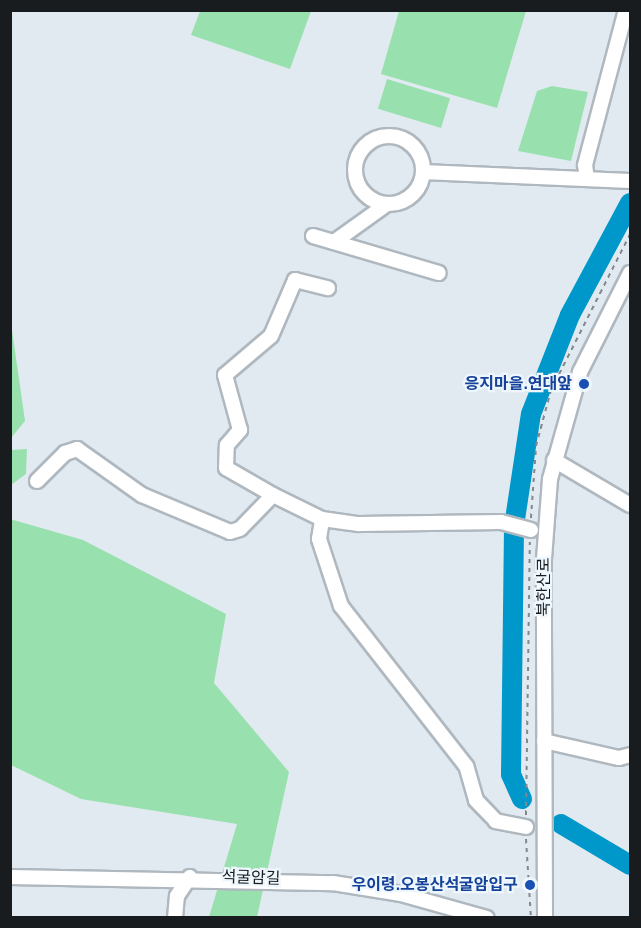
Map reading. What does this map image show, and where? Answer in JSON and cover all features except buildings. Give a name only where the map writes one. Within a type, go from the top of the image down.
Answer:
[{"type":"street","points":[[587,179],[585,165],[626,10]]},
{"type":"street","points":[[334,242],[387,204],[414,193],[423,172],[410,142],[389,135],[368,143],[356,160],[357,180],[368,197],[387,204]]},
{"type":"street","points":[[423,172],[630,181]]},
{"type":"street","points":[[313,236],[439,273]]},
{"type":"street","name":"북한산로","points":[[545,918],[544,559],[554,460],[580,372],[630,273]]},
{"type":"street","points":[[328,288],[295,280],[271,336],[225,375],[240,430],[227,445],[226,468],[322,519],[359,524],[501,522],[530,529]]},
{"type":"street","points":[[37,481],[66,453],[77,449],[142,495],[230,532],[273,495]]},
{"type":"street","points":[[554,460],[630,505]]},
{"type":"street","points":[[322,519],[319,539],[341,606],[466,766],[476,800],[496,821],[526,826]]},
{"type":"street","points":[[544,741],[619,758],[630,755]]},
{"type":"street","name":"석굴암길","points":[[10,876],[190,877],[366,887],[487,918]]},
{"type":"street","points":[[175,918],[177,896],[190,877]]},
{"type":"green space","points":[[200,10],[311,11],[290,69],[191,35]]},
{"type":"green space","points":[[399,11],[526,11],[497,108],[381,74]]},
{"type":"green space","points":[[387,79],[450,98],[441,128],[378,109]]},
{"type":"green space","points":[[552,86],[588,92],[571,161],[518,151],[537,91]]},
{"type":"green space","points":[[11,323],[25,421],[10,438]]},
{"type":"green space","points":[[27,449],[26,474],[11,485],[11,450]]},
{"type":"green space","points":[[10,519],[83,540],[226,614],[214,683],[289,772],[257,917],[209,917],[237,824],[81,799],[11,765]]},
{"type":"waterway","points":[[522,799],[511,774],[514,526],[531,414],[570,315],[630,203]]},
{"type":"waterway","points":[[561,824],[630,865]]},
{"type":"place","name":"응지마을.연대앞","points":[[584,384]]},
{"type":"place","name":"우이령.오봉산석굴암입구","points":[[530,885]]}]
